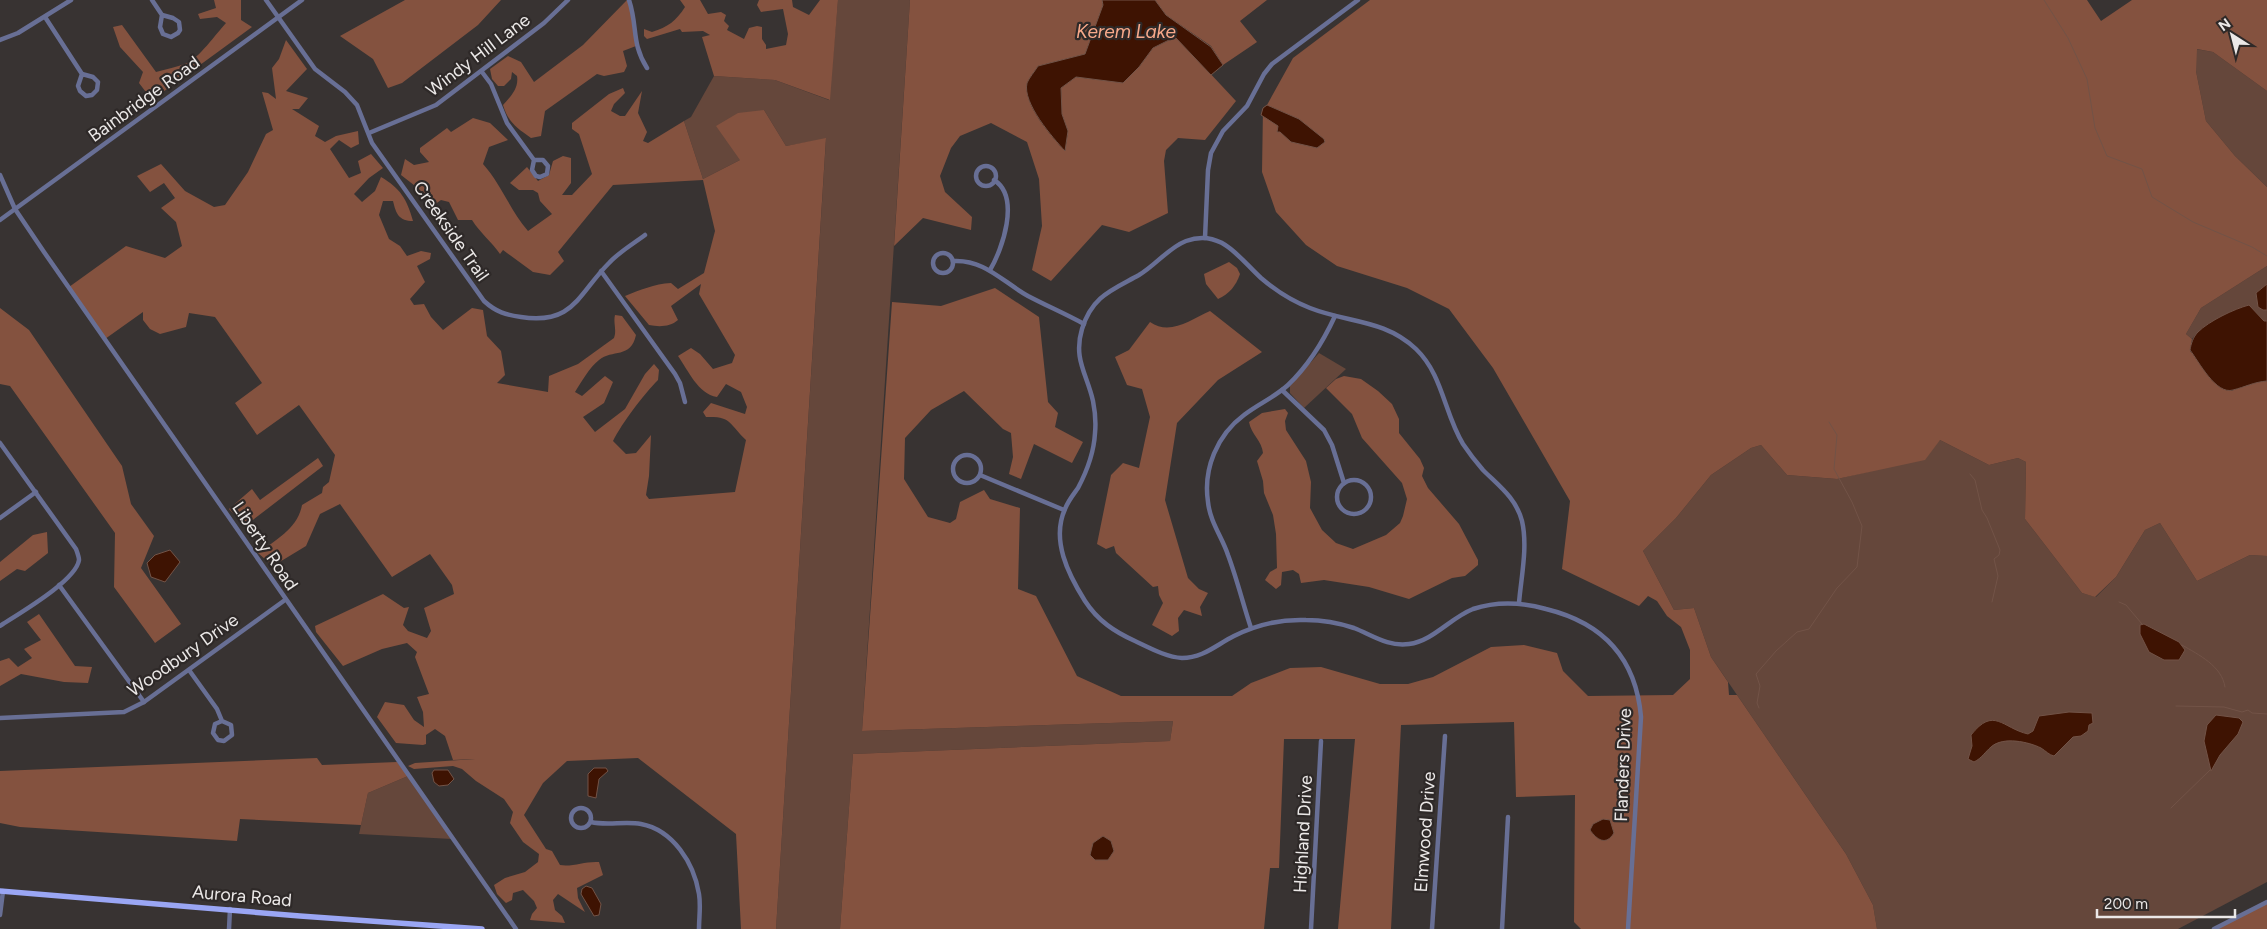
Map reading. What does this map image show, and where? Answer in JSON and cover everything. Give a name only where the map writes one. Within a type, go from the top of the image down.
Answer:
[{"type":"main road","name":"Aurora Road","points":[[1,891],[482,929]]},
{"type":"street","points":[[0,40],[18,33],[71,0]]},
{"type":"street","points":[[152,0],[162,15],[179,22],[180,30],[175,36],[171,37],[163,34],[160,27],[162,15]]},
{"type":"street","name":"Creekside Trail","points":[[266,0],[320,75],[350,96],[357,105],[372,143],[484,301],[497,312],[538,320],[564,313],[575,304],[601,271],[615,257],[645,234]]},
{"type":"street","name":"Bainbridge Road","points":[[0,220],[302,0]]},
{"type":"street","name":"Windy Hill Lane","points":[[369,133],[436,105],[482,72],[544,23],[568,0]]},
{"type":"street","points":[[630,0],[636,46],[647,68]]},
{"type":"street","points":[[1358,0],[1272,64],[1264,74],[1247,106],[1218,137],[1209,162],[1204,238],[1217,240],[1234,249],[1263,279],[1290,298],[1310,308],[1334,316],[1383,327],[1412,346],[1431,368],[1460,439],[1480,466],[1506,491],[1521,518],[1524,540],[1518,603]]},
{"type":"street","points":[[45,17],[82,74],[93,77],[98,82],[98,90],[92,95],[86,96],[80,91],[78,86],[82,74]]},
{"type":"street","points":[[482,72],[491,84],[507,123],[534,160]]},
{"type":"street","points":[[982,166],[989,166],[995,174],[994,180],[990,184],[981,184],[976,180],[977,170],[982,166]]},
{"type":"street","name":"Liberty Road","points":[[0,175],[15,209],[285,600],[516,929]]},
{"type":"street","points":[[990,270],[1004,240],[1007,217],[1003,190],[994,180]]},
{"type":"street","name":"Flanders Drive","points":[[1204,238],[1189,240],[1178,245],[1149,269],[1110,290],[1092,307],[1084,324],[1079,344],[1079,356],[1093,399],[1095,435],[1086,472],[1064,510],[1059,540],[1065,561],[1088,606],[1098,618],[1115,631],[1165,654],[1181,658],[1203,654],[1251,628],[1282,621],[1321,621],[1350,627],[1386,642],[1405,644],[1422,641],[1454,618],[1477,608],[1498,604],[1518,603],[1568,615],[1595,629],[1618,652],[1634,681],[1641,717],[1628,929]]},
{"type":"street","points":[[953,261],[952,268],[947,273],[937,272],[933,266],[934,260],[941,254],[947,254],[953,261],[971,261],[990,270],[1028,296],[1084,324]]},
{"type":"street","points":[[601,271],[675,374],[680,383],[685,402]]},
{"type":"street","points":[[1251,628],[1229,557],[1210,514],[1207,501],[1207,478],[1216,448],[1228,429],[1244,414],[1282,390],[1297,376],[1317,351],[1334,316]]},
{"type":"street","points":[[1282,390],[1324,430],[1332,445],[1344,484],[1337,497],[1340,507],[1354,514],[1364,510],[1368,506],[1370,497],[1367,487],[1363,483],[1354,480],[1344,484]]},
{"type":"street","points":[[0,443],[76,549],[79,559],[74,572],[59,585],[0,626]]},
{"type":"street","points":[[972,456],[980,462],[980,475],[978,479],[969,484],[960,482],[954,474],[954,465],[959,457],[972,456]]},
{"type":"street","points":[[980,475],[1064,510]]},
{"type":"street","points":[[0,518],[36,492]]},
{"type":"street","points":[[59,585],[144,702]]},
{"type":"street","name":"Woodbury Drive","points":[[0,718],[124,712],[144,702],[285,600]]},
{"type":"street","points":[[189,670],[217,709],[222,721]]},
{"type":"street","points":[[222,721],[229,722],[233,731],[229,739],[224,741],[218,740],[212,733],[215,724],[222,721]]},
{"type":"street","name":"Elmwood Drive","points":[[1432,929],[1445,736]]},
{"type":"street","name":"Highland Drive","points":[[1311,929],[1321,741]]},
{"type":"street","points":[[591,822],[590,812],[583,808],[577,808],[571,815],[572,823],[576,827],[582,828],[591,822],[603,824],[630,823],[650,826],[660,830],[677,844],[689,866],[699,892],[699,929]]},
{"type":"street","points":[[1502,929],[1508,818]]},
{"type":"street","points":[[0,915],[1,891]]},
{"type":"street","points":[[2214,929],[2267,902]]},
{"type":"street","points":[[229,929],[230,909]]},
{"type":"shaded area","points":[[214,0],[241,0],[241,20],[252,27],[152,100],[139,83],[143,72],[120,47],[113,27],[122,25],[156,72],[172,68],[187,63],[196,57],[226,23],[217,17],[200,19],[198,14],[216,8]]},
{"type":"shaded area","points":[[405,0],[501,0],[478,25],[402,83],[388,88],[373,59],[340,36]]},
{"type":"shaded area","points":[[629,0],[636,46],[623,51],[627,66],[624,72],[604,76],[597,74],[545,111],[541,136],[531,138],[517,128],[510,120],[503,105],[516,88],[517,76],[512,72],[511,79],[504,86],[498,86],[492,79],[490,69],[508,56],[521,62],[534,82],[583,45]]},
{"type":"shaded area","points":[[680,0],[700,0],[708,14],[721,12],[726,15],[724,21],[729,26],[727,30],[744,39],[749,28],[762,27],[762,39],[766,49],[786,45],[788,34],[783,9],[761,12],[757,5],[759,0],[792,0],[793,7],[809,15],[820,0],[838,0],[830,100],[775,80],[714,76],[702,37],[710,35],[703,31],[682,32],[680,29],[647,39],[644,36],[644,29],[652,32],[658,30],[667,26],[678,16],[685,7]]},
{"type":"shaded area","points":[[838,0],[910,0],[862,731],[1173,721],[1170,741],[853,754],[840,929],[776,929],[826,139],[786,146],[764,110],[740,160],[703,179],[684,121],[691,117],[714,76],[775,80],[829,100]]},
{"type":"shaded area","points":[[910,0],[1102,0],[1103,5],[1085,54],[1038,66],[1028,83],[1027,91],[1033,110],[1065,151],[1068,131],[1062,114],[1061,88],[1076,77],[1099,80],[1139,67],[1153,48],[1176,37],[1236,101],[1205,140],[1178,138],[1166,150],[1164,161],[1168,213],[1129,232],[1102,225],[1051,281],[1032,270],[1042,226],[1039,179],[1027,142],[991,123],[960,136],[951,148],[940,176],[945,192],[972,217],[971,230],[923,218],[894,246]]},
{"type":"shaded area","points":[[1155,0],[1267,0],[1240,21],[1257,42],[1223,65],[1211,46],[1166,15]]},
{"type":"shaded area","points":[[1370,0],[2087,0],[2101,21],[2132,0],[2267,0],[2267,91],[2213,52],[2197,49],[2196,71],[2206,121],[2235,156],[2267,187],[2267,266],[2201,308],[2186,334],[2192,339],[2190,351],[2231,391],[2255,382],[2267,381],[2267,556],[2250,555],[2197,581],[2160,523],[2145,530],[2116,577],[2095,597],[2082,593],[2025,519],[2026,462],[2018,458],[1989,465],[1940,440],[1925,460],[1837,479],[1787,475],[1761,445],[1751,448],[1711,475],[1676,518],[1643,551],[1674,610],[1694,608],[1711,657],[1728,682],[1729,695],[1737,695],[1846,854],[1873,905],[1877,929],[1581,929],[1574,922],[1575,795],[1516,797],[1514,722],[1401,725],[1391,929],[1338,929],[1355,739],[1284,739],[1279,868],[1270,868],[1264,929],[840,929],[853,754],[1170,741],[1173,721],[862,731],[892,302],[941,306],[995,288],[1039,317],[1048,402],[1058,413],[1055,427],[1083,442],[1072,463],[1034,444],[1021,479],[1009,474],[1013,457],[1011,433],[1003,429],[964,391],[931,410],[905,438],[904,479],[928,517],[950,523],[956,519],[960,502],[984,490],[990,499],[1020,508],[1018,589],[1036,596],[1077,676],[1121,696],[1232,696],[1251,683],[1290,668],[1321,667],[1380,684],[1408,684],[1433,677],[1491,647],[1524,645],[1557,653],[1563,671],[1588,696],[1673,695],[1690,679],[1690,650],[1681,627],[1667,616],[1657,601],[1648,596],[1639,606],[1562,569],[1570,501],[1493,368],[1449,309],[1407,288],[1337,266],[1306,245],[1276,212],[1262,172],[1263,108],[1267,105],[1293,58]]},
{"type":"shaded area","points":[[286,40],[307,69],[286,91],[308,98],[299,109],[292,109],[319,126],[315,136],[325,142],[336,136],[358,131],[359,144],[351,148],[339,140],[330,149],[349,178],[361,173],[358,161],[371,154],[383,168],[369,178],[354,194],[362,202],[375,191],[381,177],[393,185],[405,200],[413,221],[404,220],[399,216],[393,201],[383,201],[379,215],[389,239],[400,246],[407,256],[421,251],[431,253],[430,259],[417,266],[425,282],[410,299],[414,305],[424,304],[431,317],[443,330],[472,308],[483,310],[487,336],[501,351],[505,375],[497,383],[548,392],[549,376],[578,364],[614,338],[615,315],[622,316],[636,335],[634,343],[626,351],[604,357],[595,363],[575,392],[582,396],[605,376],[613,382],[604,403],[583,417],[595,432],[625,409],[645,374],[654,364],[659,370],[658,380],[634,409],[613,441],[626,454],[636,453],[651,435],[646,495],[649,499],[735,492],[746,440],[726,420],[706,417],[703,412],[711,403],[745,414],[747,407],[741,392],[726,384],[717,397],[710,395],[694,381],[678,356],[691,348],[700,354],[713,369],[732,363],[735,355],[699,294],[701,284],[671,306],[678,320],[664,326],[649,325],[625,296],[647,288],[671,283],[678,289],[704,273],[715,231],[703,180],[613,185],[558,252],[564,261],[550,275],[533,272],[503,250],[500,254],[472,220],[458,220],[449,202],[441,200],[434,205],[419,189],[401,175],[405,159],[414,165],[429,162],[420,152],[420,148],[447,128],[451,132],[473,118],[490,123],[508,140],[489,147],[483,164],[528,231],[552,214],[540,201],[538,193],[533,190],[519,190],[510,183],[527,167],[538,181],[549,175],[553,161],[563,156],[571,158],[571,183],[562,195],[572,195],[592,174],[579,134],[572,129],[572,123],[609,94],[623,88],[625,93],[614,104],[611,111],[620,116],[625,116],[642,91],[638,113],[647,132],[643,141],[648,143],[684,121],[703,179],[740,160],[716,126],[738,113],[764,110],[786,146],[826,138],[776,929],[741,929],[736,834],[638,758],[567,761],[543,783],[524,815],[546,849],[552,851],[560,865],[599,862],[603,875],[577,888],[578,898],[585,912],[558,894],[553,900],[555,910],[562,916],[565,923],[530,920],[537,908],[534,901],[523,890],[513,893],[512,900],[506,903],[497,894],[494,885],[505,878],[525,872],[538,862],[539,854],[523,842],[510,823],[513,812],[504,799],[476,781],[462,769],[453,766],[414,769],[408,766],[415,763],[475,759],[453,760],[445,736],[435,729],[426,735],[426,744],[396,743],[377,717],[385,702],[404,705],[414,720],[424,727],[423,712],[417,697],[429,694],[415,657],[417,652],[407,643],[382,649],[343,666],[316,632],[315,626],[383,594],[404,608],[409,607],[403,625],[408,631],[427,638],[431,631],[424,608],[454,594],[452,585],[430,554],[392,577],[340,504],[320,514],[306,546],[273,566],[258,553],[291,527],[300,513],[302,505],[322,493],[323,487],[329,482],[335,455],[299,405],[257,435],[235,403],[262,383],[215,317],[189,313],[186,327],[160,334],[150,329],[143,320],[143,312],[105,339],[69,287],[126,246],[165,258],[182,246],[176,222],[161,208],[175,198],[164,183],[150,192],[137,176],[161,164],[185,191],[214,207],[225,205],[248,172],[266,134],[273,130],[262,92],[268,93],[276,99],[272,68],[279,59]]},
{"type":"shaded area","points":[[2196,49],[2213,52],[2267,91],[2267,187],[2235,156],[2206,121],[2196,71]]},
{"type":"shaded area","points":[[1229,262],[1237,268],[1240,274],[1232,289],[1218,299],[1206,284],[1204,274]]},
{"type":"shaded area","points":[[2267,266],[2267,321],[2264,321],[2249,305],[2218,318],[2203,328],[2192,339],[2186,334],[2201,308]]},
{"type":"shaded area","points":[[0,308],[29,330],[122,466],[131,504],[154,536],[141,568],[181,624],[155,643],[114,587],[115,533],[10,386],[0,384]]},
{"type":"shaded area","points":[[1210,311],[1262,352],[1218,380],[1177,423],[1165,500],[1188,578],[1199,589],[1208,593],[1200,607],[1202,616],[1184,610],[1178,618],[1179,631],[1172,636],[1152,625],[1163,603],[1159,595],[1158,586],[1153,587],[1116,553],[1114,546],[1106,549],[1097,544],[1111,475],[1123,463],[1139,468],[1150,417],[1142,389],[1127,385],[1115,357],[1129,350],[1150,322],[1158,326],[1172,327],[1188,322]]},
{"type":"shaded area","points":[[1319,353],[1346,369],[1304,408],[1290,393],[1290,386]]},
{"type":"shaded area","points":[[1344,376],[1361,379],[1392,404],[1399,419],[1399,433],[1420,459],[1424,468],[1422,476],[1428,488],[1459,524],[1478,560],[1478,565],[1465,576],[1452,578],[1409,599],[1369,587],[1324,580],[1301,583],[1299,574],[1293,570],[1282,572],[1281,585],[1276,589],[1265,580],[1270,572],[1277,568],[1276,534],[1273,515],[1264,493],[1263,481],[1257,461],[1263,453],[1249,422],[1262,413],[1285,409],[1288,413],[1285,421],[1286,430],[1306,461],[1311,482],[1310,508],[1322,530],[1336,543],[1353,549],[1386,535],[1400,523],[1403,516],[1407,499],[1402,483],[1362,438],[1352,414],[1326,388],[1336,379]]},
{"type":"shaded area","points":[[1940,440],[1989,465],[2018,458],[2026,462],[2025,519],[2082,593],[2096,597],[2116,577],[2145,530],[2160,523],[2197,581],[2250,555],[2267,556],[2267,882],[2178,929],[1877,929],[1873,905],[1846,854],[1711,657],[1694,608],[1674,610],[1643,551],[1676,518],[1711,475],[1751,448],[1761,445],[1787,475],[1837,479],[1871,471]]},
{"type":"shaded area","points":[[318,458],[323,466],[245,526],[229,509],[252,489],[260,500]]},
{"type":"shaded area","points":[[47,532],[48,553],[25,571],[17,569],[0,581],[0,562],[33,535]]},
{"type":"shaded area","points":[[39,614],[75,666],[92,667],[88,683],[64,682],[21,674],[0,686],[0,661],[9,658],[18,667],[32,658],[24,649],[41,640],[27,622]]},
{"type":"shaded area","points":[[317,758],[322,765],[397,762],[408,776],[368,793],[361,825],[240,819],[237,841],[20,827],[0,823],[0,771]]},
{"type":"shaded area","points":[[408,776],[452,839],[359,834],[368,793]]},
{"type":"shaded area","points":[[2267,902],[2267,929],[2214,929]]},
{"type":"water","name":"Kerem Lake","points":[[1102,0],[1155,0],[1166,15],[1211,47],[1223,65],[1211,75],[1175,37],[1153,48],[1139,67],[1123,83],[1076,77],[1061,88],[1062,114],[1068,131],[1065,151],[1046,129],[1034,110],[1029,100],[1027,83],[1038,66],[1085,54],[1103,5]]},
{"type":"water","points":[[1267,105],[1299,119],[1324,139],[1325,142],[1317,148],[1291,142],[1280,132],[1277,132],[1278,126],[1261,115],[1263,108]]},
{"type":"water","points":[[2267,284],[2267,310],[2263,310],[2258,307],[2256,293]]},
{"type":"water","points":[[2249,305],[2264,321],[2267,321],[2267,381],[2233,390],[2220,388],[2208,376],[2190,350],[2191,345],[2196,334],[2208,324],[2229,312]]},
{"type":"water","points":[[170,550],[180,562],[165,582],[151,577],[147,563],[155,555]]},
{"type":"water","points":[[2144,624],[2179,642],[2185,650],[2179,660],[2164,660],[2149,652],[2140,634],[2140,625]]},
{"type":"water","points":[[2069,712],[2092,713],[2093,723],[2089,725],[2088,731],[2081,736],[2073,737],[2054,756],[2036,746],[2023,742],[2009,741],[1991,747],[1974,762],[1968,759],[1972,746],[1971,735],[1979,726],[1986,722],[1998,721],[2028,734],[2033,731],[2039,716]]},
{"type":"water","points":[[2216,715],[2239,718],[2243,722],[2238,734],[2220,755],[2211,771],[2204,741],[2207,725]]},
{"type":"water","points":[[594,768],[606,768],[608,771],[599,779],[596,798],[588,796],[588,774]]},
{"type":"water","points":[[434,770],[448,770],[454,779],[448,785],[439,786],[434,782],[432,773]]},
{"type":"water","points":[[1603,819],[1610,820],[1614,833],[1605,840],[1596,837],[1590,830],[1593,824]]},
{"type":"water","points":[[1103,836],[1111,841],[1114,851],[1108,860],[1095,860],[1090,855],[1093,843]]},
{"type":"water","points":[[586,886],[592,888],[601,904],[599,915],[594,916],[581,894],[582,889]]},
{"type":"waterway","points":[[2044,0],[2068,38],[2087,79],[2095,128],[2107,156],[2142,169],[2152,197],[2193,222],[2252,247],[2267,256]]},
{"type":"waterway","points":[[1759,708],[1757,703],[1760,686],[1756,674],[1776,651],[1797,632],[1809,629],[1837,588],[1857,567],[1862,526],[1852,502],[1834,469],[1837,435],[1829,422]]},
{"type":"waterway","points":[[1970,474],[1975,480],[1982,510],[2000,550],[1999,555],[1994,559],[1998,576],[1992,602]]},
{"type":"waterway","points":[[2119,602],[2126,605],[2142,624]]},
{"type":"waterway","points":[[2182,645],[2215,667],[2225,687]]},
{"type":"waterway","points":[[2176,706],[2224,707],[2242,712],[2248,710],[2252,713],[2267,714]]},
{"type":"waterway","points":[[2171,808],[2210,770]]}]
